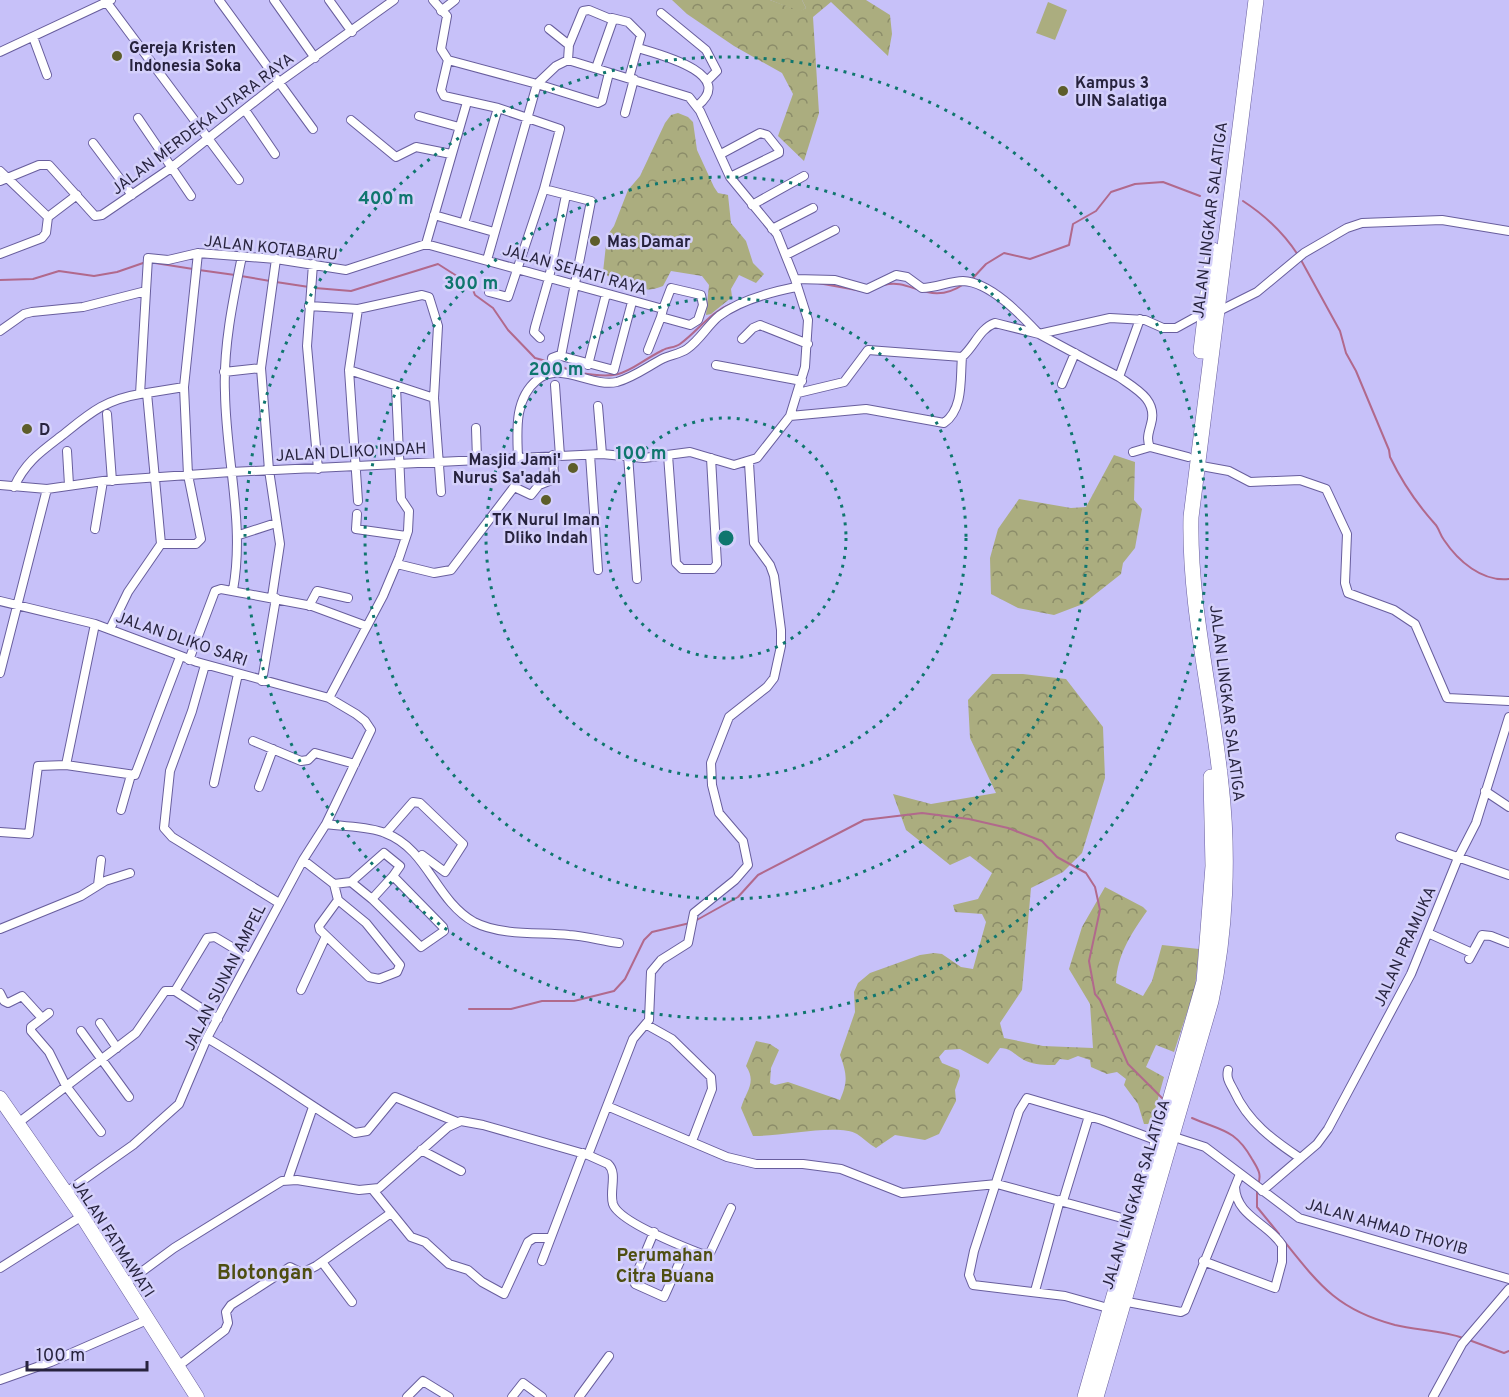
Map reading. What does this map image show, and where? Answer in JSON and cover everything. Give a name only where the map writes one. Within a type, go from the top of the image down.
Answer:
[{"type":"highway","name":"JALAN LINGKAR SALATIGA","points":[[1085,1397],[1165,1140],[1196,1030],[1206,965],[1216,781],[1184,575],[1183,515],[1192,461],[1246,0]]},
{"type":"highway","name":"JALAN LINGKAR SALATIGA","points":[[1210,313],[1256,0]]},
{"type":"highway","name":"JALAN LINGKAR SALATIGA","points":[[1096,1397],[1133,1221],[1165,1140]]},
{"type":"main road","name":"JALAN FATMAWATI","points":[[0,1098],[4,1112],[18,1123],[82,1216],[197,1397]]},
{"type":"street","points":[[219,0],[313,129]]},
{"type":"street","points":[[274,0],[315,58]]},
{"type":"street","points":[[329,0],[352,32]]},
{"type":"street","points":[[433,0],[447,21],[441,49],[448,60],[598,103],[602,101],[609,73]]},
{"type":"street","points":[[441,11],[455,0]]},
{"type":"street","points":[[0,52],[107,1],[239,180]]},
{"type":"street","name":"JALAN MERDEKA UTARA RAYA","points":[[2,176],[39,165],[49,165],[98,216],[171,168],[278,83],[352,32],[388,2]]},
{"type":"street","points":[[568,60],[569,45],[584,10],[628,22],[639,31],[638,48],[625,113]]},
{"type":"street","points":[[661,13],[706,50],[717,71],[707,81],[706,96],[697,106]]},
{"type":"street","points":[[596,68],[612,18]]},
{"type":"street","points":[[549,29],[569,45]]},
{"type":"street","points":[[33,37],[47,75]]},
{"type":"street","points":[[638,48],[684,63],[707,81]]},
{"type":"street","points":[[448,60],[442,93],[467,102],[528,117],[561,130],[508,297],[489,292]]},
{"type":"street","points":[[487,260],[537,84],[556,66],[568,60],[685,95],[697,106],[730,177],[772,229],[786,255],[808,320],[808,344],[802,381],[790,416],[761,454],[749,463],[754,543],[772,570],[781,630],[781,646],[774,678],[767,687],[729,717],[711,763],[712,785],[719,813],[743,841],[748,866],[735,880],[696,912],[688,943],[661,960],[651,972],[647,1025],[633,1039],[542,1261]]},
{"type":"street","points":[[426,244],[450,154],[467,102]]},
{"type":"street","points":[[464,223],[498,108]]},
{"type":"street","points":[[245,110],[275,154]]},
{"type":"street","points":[[419,116],[459,127]]},
{"type":"street","points":[[138,118],[191,196]]},
{"type":"street","points":[[351,120],[396,157],[416,147],[450,154]]},
{"type":"street","points":[[721,154],[760,133],[767,135],[779,150],[779,153],[730,177]]},
{"type":"street","points":[[93,143],[132,195]]},
{"type":"street","points":[[2,176],[48,217]]},
{"type":"street","points":[[752,205],[804,176]]},
{"type":"street","points":[[518,457],[519,410],[537,379],[553,363],[576,285],[591,201],[544,189]]},
{"type":"street","points":[[0,254],[45,236],[48,217],[77,195]]},
{"type":"street","points":[[540,338],[534,332],[549,278],[566,195]]},
{"type":"street","points":[[772,229],[813,208]]},
{"type":"street","points":[[434,215],[494,232]]},
{"type":"street","points":[[1039,334],[1096,320],[1140,319],[1170,329],[1257,292],[1304,253],[1347,228],[1374,221],[1442,220],[1509,231]]},
{"type":"street","points":[[786,255],[835,230]]},
{"type":"street","name":"JALAN SEHATI RAYA","points":[[426,244],[606,294],[690,325],[696,323],[700,315],[703,305],[702,295],[671,288],[662,313]]},
{"type":"street","name":"JALAN KOTABARU","points":[[161,544],[155,478],[143,393],[148,262],[198,253],[276,259],[350,269],[426,244]]},
{"type":"street","points":[[110,629],[128,592],[161,544],[196,544],[201,540],[188,475],[184,387],[198,253]]},
{"type":"street","points":[[233,590],[239,535],[231,472],[224,372],[242,256]]},
{"type":"street","points":[[262,681],[280,544],[269,470],[261,368],[276,259]]},
{"type":"street","points":[[313,264],[309,306],[308,365],[318,469]]},
{"type":"street","points":[[553,363],[607,383],[618,382],[646,370],[662,359],[686,351],[720,316],[751,300],[795,283],[835,280],[867,289],[886,277],[896,275],[907,277],[922,288],[961,281],[971,282],[1009,304],[1039,334]]},
{"type":"street","points":[[0,331],[24,314],[83,307],[146,291]]},
{"type":"street","points":[[588,365],[606,294]]},
{"type":"street","points":[[309,306],[358,309],[422,295],[429,297],[438,326],[434,398],[441,492]]},
{"type":"street","points":[[553,363],[566,360],[613,370],[616,368],[632,302]]},
{"type":"street","points":[[358,309],[349,370],[358,501]]},
{"type":"street","points":[[648,350],[662,313]]},
{"type":"street","points":[[1119,377],[1140,319]]},
{"type":"street","points":[[790,416],[866,409],[944,423],[953,412],[958,398],[962,357],[974,345],[982,331],[995,323],[1039,334],[1119,377],[1147,399],[1152,405],[1153,415],[1148,438],[1150,447]]},
{"type":"street","points":[[742,339],[753,328],[760,325],[808,344]]},
{"type":"street","points":[[798,393],[844,382],[868,350],[962,357]]},
{"type":"street","points":[[1062,384],[1075,353]]},
{"type":"street","points":[[716,365],[802,381]]},
{"type":"street","points":[[224,372],[261,368]]},
{"type":"street","points":[[349,370],[434,398]]},
{"type":"street","points":[[397,564],[434,573],[451,570],[514,487],[531,495],[539,485],[554,479],[555,385]]},
{"type":"street","points":[[14,487],[32,457],[91,411],[123,397],[184,387]]},
{"type":"street","points":[[329,698],[383,597],[406,536],[409,511],[401,501],[396,387]]},
{"type":"street","points":[[598,406],[602,454]]},
{"type":"street","points":[[95,530],[107,481],[107,414]]},
{"type":"street","points":[[476,428],[477,459]]},
{"type":"street","points":[[1133,452],[1150,447],[1229,471],[1250,482],[1300,480],[1326,489],[1347,534],[1345,583],[1348,593],[1394,610],[1414,624],[1434,663],[1446,697],[1509,701]]},
{"type":"street","points":[[67,451],[69,485]]},
{"type":"street","name":"JALAN DLIKO INDAH","points":[[0,485],[47,489],[107,481],[231,472],[602,454],[644,458],[690,452],[729,465],[749,463]]},
{"type":"street","points":[[590,455],[598,570]]},
{"type":"street","points":[[628,455],[637,579]]},
{"type":"street","points":[[668,455],[676,563],[682,569],[713,569],[717,564],[711,459]]},
{"type":"street","points":[[0,673],[19,606],[47,489]]},
{"type":"street","points":[[357,514],[356,529],[406,536]]},
{"type":"street","points":[[239,535],[276,523]]},
{"type":"street","points":[[0,832],[29,834],[38,766],[66,765],[131,775],[136,773],[215,591],[233,590],[274,597],[309,606],[366,626]]},
{"type":"street","points":[[309,606],[317,591],[348,598]]},
{"type":"street","name":"JALAN DLIKO SARI","points":[[0,601],[95,624],[205,665],[329,698],[365,721],[371,730],[368,738]]},
{"type":"street","points":[[66,765],[95,624]]},
{"type":"street","points":[[205,665],[192,711],[170,771],[164,828],[172,837],[279,903]]},
{"type":"street","points":[[214,783],[238,674]]},
{"type":"street","name":"JALAN PRAMUKA","points":[[1259,1189],[1300,1158],[1328,1129],[1348,1094],[1411,974],[1458,858],[1476,824],[1509,717]]},
{"type":"street","name":"JALAN SUNAN AMPEL","points":[[65,1192],[133,1145],[173,1111],[183,1096],[207,1038],[279,903],[326,824],[368,738]]},
{"type":"street","points":[[253,741],[301,761],[308,760],[315,753],[355,764]]},
{"type":"street","points":[[259,787],[273,749]]},
{"type":"street","points":[[121,810],[131,775]]},
{"type":"street","points":[[1485,791],[1509,807]]},
{"type":"street","points":[[326,824],[389,831],[444,872],[451,866],[463,846],[462,841],[417,802],[413,802],[389,831]]},
{"type":"street","points":[[389,831],[421,859],[446,899],[457,910],[479,924],[522,932],[572,935],[619,943]]},
{"type":"street","points":[[1400,837],[1509,875]]},
{"type":"street","points":[[334,884],[351,882],[382,853],[400,866],[372,899]]},
{"type":"street","points":[[98,885],[101,860]]},
{"type":"street","points":[[303,860],[334,884],[338,900],[366,923],[394,957],[399,969],[379,979],[372,979],[326,936],[319,926],[338,900]]},
{"type":"street","points":[[0,929],[81,896],[98,885],[129,873]]},
{"type":"street","points":[[351,882],[372,899],[421,947],[444,931],[443,927],[393,876]]},
{"type":"street","points":[[1428,933],[1470,956],[1482,935],[1509,943]]},
{"type":"street","points":[[301,990],[326,936]]},
{"type":"street","points":[[175,991],[207,938],[215,937],[250,958]]},
{"type":"street","points":[[18,1123],[117,1048],[142,1026],[165,991],[175,991],[218,1019]]},
{"type":"street","points":[[0,993],[8,1003],[23,998],[46,1015],[30,1029],[49,1052],[66,1086],[101,1132]]},
{"type":"street","points":[[100,1023],[117,1048]]},
{"type":"street","points":[[647,1025],[672,1039],[711,1077],[712,1089],[692,1142]]},
{"type":"street","points":[[81,1031],[100,1061],[129,1097]]},
{"type":"street","points":[[207,1038],[263,1071],[313,1107],[355,1133],[363,1134],[395,1097],[458,1122],[503,1130],[586,1154],[612,1168],[611,1190],[615,1208],[631,1220],[702,1254],[710,1253],[731,1208]]},
{"type":"street","points":[[1227,1070],[1226,1077],[1238,1101],[1256,1124],[1300,1158]]},
{"type":"street","name":"JALAN AHMAD THOYIB","points":[[997,1184],[1025,1099],[1032,1097],[1165,1140],[1205,1146],[1287,1211],[1316,1225],[1458,1262],[1509,1279]]},
{"type":"street","points":[[607,1106],[745,1162],[770,1165],[802,1164],[841,1169],[902,1192],[997,1184],[1133,1221]]},
{"type":"street","points":[[288,1179],[313,1107]]},
{"type":"street","points":[[1035,1291],[1089,1116]]},
{"type":"street","points":[[125,1284],[174,1248],[271,1186],[288,1179],[373,1190],[383,1186],[421,1150],[458,1122]]},
{"type":"street","points":[[421,1150],[461,1171]]},
{"type":"street","points":[[997,1184],[969,1269],[970,1283],[978,1286],[1035,1291],[1181,1312],[1186,1308],[1240,1174]]},
{"type":"street","points":[[1203,1261],[1275,1288],[1282,1262],[1282,1245],[1244,1210],[1237,1198],[1235,1186]]},
{"type":"street","points":[[373,1190],[411,1237],[425,1242],[449,1264],[468,1270],[482,1282],[504,1294],[528,1242],[534,1238],[550,1238]]},
{"type":"street","points":[[177,1367],[225,1330],[228,1323],[226,1312],[231,1305],[290,1267],[302,1273],[322,1262],[391,1213]]},
{"type":"street","points":[[0,1268],[82,1216]]},
{"type":"street","points":[[654,1232],[634,1280],[635,1284],[664,1297],[686,1248]]},
{"type":"street","points":[[322,1262],[352,1302]]},
{"type":"street","points":[[1433,1397],[1462,1344],[1509,1290]]},
{"type":"street","points":[[0,1380],[51,1362],[147,1320]]},
{"type":"street","points":[[579,1397],[609,1356]]},
{"type":"street","points":[[407,1397],[423,1381],[449,1397]]},
{"type":"street","points":[[512,1397],[523,1383],[542,1397]]},
{"type":"green space","points":[[672,0],[770,0],[800,11],[806,8],[802,0],[866,0],[890,15],[892,34],[888,56],[831,2],[813,17],[819,113],[804,161],[778,136],[793,94],[782,73],[734,46],[687,14]]},
{"type":"green space","points":[[770,0],[802,0],[806,8],[800,12]]},
{"type":"green space","points":[[1048,2],[1067,10],[1055,40],[1036,33]]},
{"type":"green space","points":[[678,113],[693,122],[697,150],[714,187],[718,193],[728,195],[731,223],[746,241],[753,263],[764,274],[756,283],[739,275],[731,289],[732,297],[711,314],[706,315],[709,285],[702,276],[671,271],[663,286],[647,290],[624,285],[603,272],[607,236],[614,226],[628,190],[640,176],[665,123],[671,115]]},
{"type":"green space","points":[[1114,455],[1135,462],[1134,500],[1142,509],[1135,548],[1123,563],[1121,574],[1083,604],[1054,615],[1018,608],[991,594],[990,558],[998,529],[1019,499],[1071,508],[1086,507]]},
{"type":"green space","points":[[992,674],[1023,674],[1066,679],[1103,727],[1105,778],[1082,853],[1063,872],[1031,888],[1022,990],[1000,1023],[1004,1038],[1043,1046],[1093,1048],[1090,1004],[1069,969],[1082,927],[1105,887],[1143,907],[1147,911],[1122,954],[1116,983],[1143,996],[1152,981],[1162,945],[1199,949],[1195,988],[1174,1052],[1156,1045],[1146,1067],[1164,1077],[1151,1124],[1144,1124],[1138,1104],[1124,1085],[1126,1079],[1117,1072],[1107,1074],[1091,1067],[1090,1060],[1078,1056],[1068,1060],[1060,1059],[1055,1065],[1036,1064],[1026,1061],[1008,1049],[1000,1048],[988,1064],[960,1049],[945,1050],[939,1057],[942,1063],[959,1070],[960,1076],[955,1090],[956,1101],[939,1134],[925,1140],[895,1135],[876,1148],[857,1134],[848,1131],[823,1130],[753,1136],[741,1108],[751,1082],[746,1066],[756,1041],[770,1044],[779,1050],[771,1068],[770,1083],[775,1085],[788,1082],[840,1100],[846,1078],[840,1055],[855,1012],[854,992],[858,983],[870,973],[920,955],[934,953],[942,954],[961,967],[973,969],[986,922],[982,914],[955,912],[953,905],[978,899],[992,873],[970,856],[950,865],[906,830],[893,794],[931,804],[996,793],[970,738],[968,700]]},
{"type":"waterway","points":[[972,279],[986,264],[1004,253],[1030,259],[1069,245],[1073,224],[1096,211],[1111,192],[1135,184],[1163,182],[1200,196]]},
{"type":"waterway","points":[[1243,201],[1273,225],[1298,255]]},
{"type":"waterway","points":[[1301,260],[1340,331],[1346,353],[1356,371],[1390,457],[1410,492],[1456,555],[1480,574],[1509,579]]},
{"type":"waterway","points":[[0,280],[33,279],[59,271],[94,276],[117,272],[146,262]]},
{"type":"waterway","points":[[155,263],[193,269]]},
{"type":"waterway","points":[[315,288],[351,291],[438,264],[471,285],[475,295],[493,308],[508,330],[535,358],[550,362]]},
{"type":"waterway","points":[[199,270],[235,275]]},
{"type":"waterway","points":[[241,276],[270,281]]},
{"type":"waterway","points":[[276,282],[309,287]]},
{"type":"waterway","points":[[818,283],[862,291]]},
{"type":"waterway","points":[[884,285],[903,285],[930,293],[941,293],[952,291],[964,284]]},
{"type":"waterway","points":[[581,373],[608,375],[625,372],[663,350],[678,345],[704,322],[731,304]]},
{"type":"waterway","points":[[555,364],[572,371]]},
{"type":"waterway","points":[[695,921],[738,897],[758,875],[864,820],[922,813],[969,819],[1008,828],[1042,841],[1057,857],[1086,873],[1095,887],[1100,910],[1089,961],[1095,994],[1100,1000],[1128,1064],[1162,1098]]},
{"type":"waterway","points":[[469,1009],[511,1009],[542,1001],[574,1001],[614,991],[625,979],[644,940],[652,932],[690,923]]},
{"type":"waterway","points":[[1192,1118],[1227,1132],[1240,1142],[1258,1169],[1260,1178],[1258,1185]]},
{"type":"waterway","points":[[1257,1191],[1257,1207],[1279,1234]]},
{"type":"waterway","points":[[1284,1241],[1320,1283],[1344,1304],[1375,1319],[1395,1325],[1463,1338]]},
{"type":"waterway","points":[[1469,1340],[1504,1353],[1509,1351]]},
{"type":"place","name":"Gereja Kristen Indonesia Soka","points":[[117,56]]},
{"type":"place","name":"Kampus 3 UIN Salatiga","points":[[1063,91]]},
{"type":"place","name":"Mas Damar","points":[[595,241]]},
{"type":"place","name":"D","points":[[27,429]]},
{"type":"place","name":"Masjid Jami' Nurus Sa'adah","points":[[573,468]]},
{"type":"place","name":"TK Nurul Iman Dliko Indah","points":[[546,500]]},
{"type":"district","name":"Perumahan Citra Buana","points":[[665,1265]]},
{"type":"district","name":"Blotongan","points":[[265,1272]]}]
